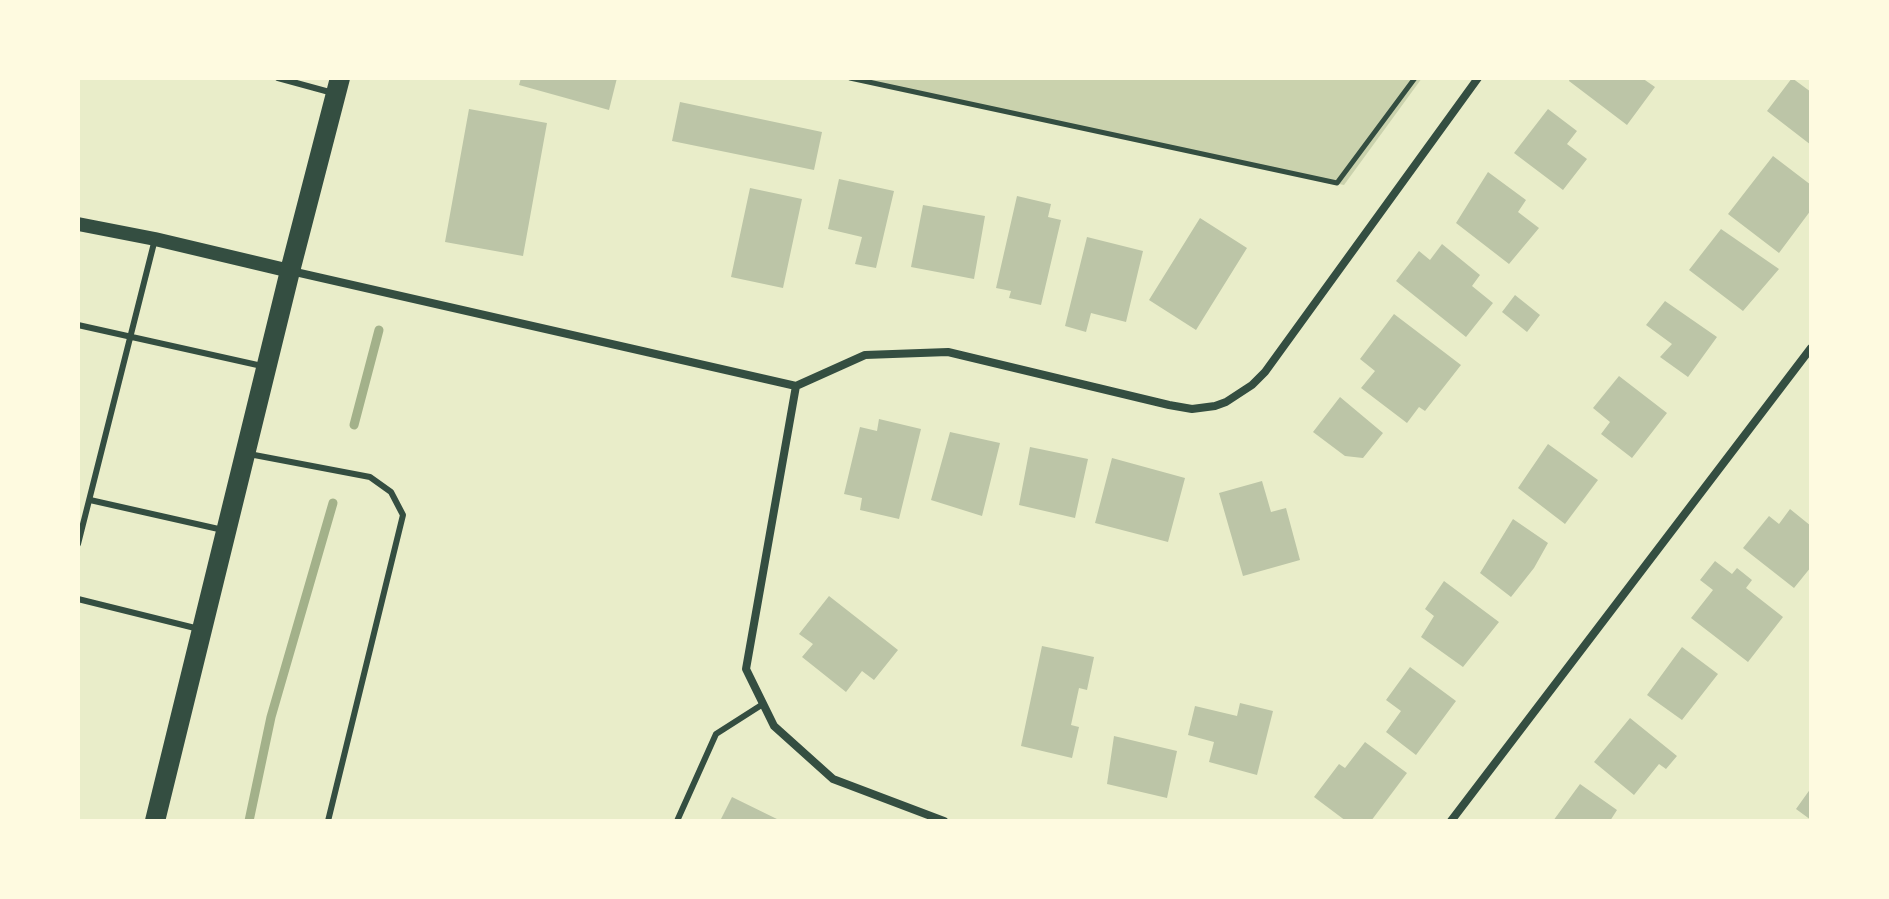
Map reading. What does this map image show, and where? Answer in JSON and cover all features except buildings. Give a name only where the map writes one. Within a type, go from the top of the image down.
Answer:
[{"type":"main road","points":[[155,821],[338,86]]},
{"type":"street","points":[[78,224],[796,386],[865,355],[948,352],[1192,409],[1226,402],[1265,372],[1478,78]]},
{"type":"street","points":[[1451,821],[1811,348]]},
{"type":"street","points":[[796,386],[746,669],[774,726],[833,779],[944,821]]},
{"type":"lane","points":[[278,78],[338,86]]},
{"type":"lane","points":[[78,544],[155,239]]},
{"type":"lane","points":[[78,325],[267,367]]},
{"type":"lane","points":[[245,453],[370,477],[391,492],[403,515],[328,821]]},
{"type":"lane","points":[[90,500],[226,531]]},
{"type":"lane","points":[[78,599],[202,630]]},
{"type":"lane","points":[[677,821],[716,734],[763,704]]},
{"type":"path","points":[[850,78],[1337,183],[1415,78]]},
{"type":"green space","points":[[850,78],[1422,78],[1344,185]]},
{"type":"waterway","points":[[354,425],[379,330]]},
{"type":"waterway","points":[[249,821],[271,717],[333,503]]}]
